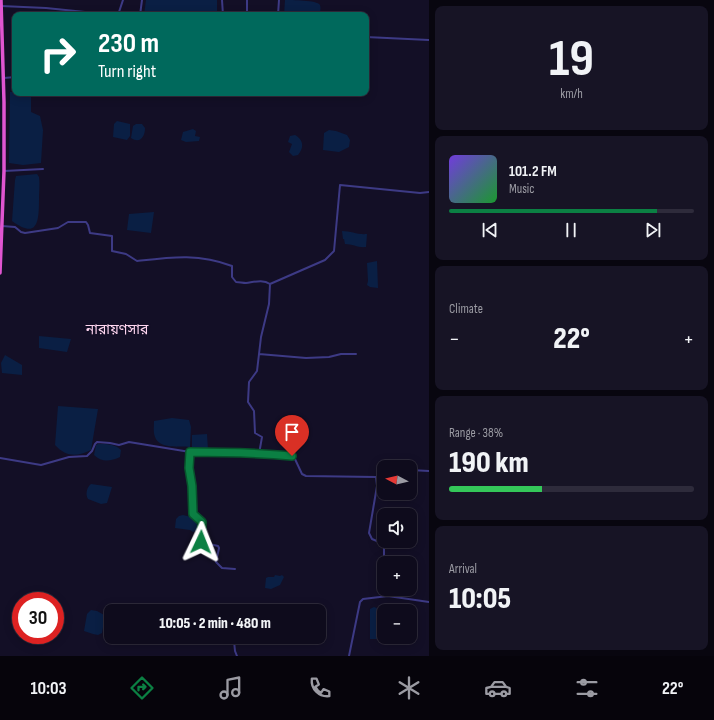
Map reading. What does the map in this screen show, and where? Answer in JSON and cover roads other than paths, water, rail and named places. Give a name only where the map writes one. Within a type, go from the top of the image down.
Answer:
[{"type":"highway","points":[[0,0],[4,78],[4,171],[0,273]]},
{"type":"street","points":[[119,12],[123,0]]},
{"type":"street","points":[[140,12],[142,0]]},
{"type":"street","points":[[222,0],[223,12]]},
{"type":"street","points":[[247,0],[247,12]]},
{"type":"street","points":[[278,12],[279,0]]},
{"type":"street","points":[[1,6],[46,8],[80,12]]},
{"type":"street","points":[[369,37],[429,40]]},
{"type":"street","points":[[4,78],[12,77]]},
{"type":"street","points":[[4,171],[43,169]]},
{"type":"street","points":[[2,226],[15,226],[21,232],[25,233],[58,228],[68,222],[86,222],[90,233],[112,236],[112,251],[126,254],[134,260],[195,257],[232,266],[232,277],[236,282],[267,282],[270,284],[325,260],[334,251],[340,185],[420,193],[429,192]]},
{"type":"street","points":[[259,454],[262,437],[256,433],[254,411],[248,402],[249,382],[256,374],[268,308],[270,284]]},
{"type":"street","points":[[259,354],[306,358],[356,354]]},
{"type":"street","points":[[0,458],[41,466],[69,457],[87,456],[97,442],[119,445],[129,442],[190,452],[224,451],[294,457],[302,474],[306,476],[376,477],[377,486],[369,533],[372,539],[384,544],[384,556]]},
{"type":"street","points":[[190,452],[189,468],[192,486],[192,508],[193,514],[202,522],[201,542],[218,546],[219,548],[216,562],[222,568],[235,570]]},
{"type":"street","points":[[417,470],[429,471]]},
{"type":"street","points":[[348,656],[360,602],[363,600],[388,596],[429,602]]},
{"type":"street","points":[[234,644],[234,651],[237,656]]},
{"type":"water","points":[[146,0],[217,0],[217,12],[144,12]]},
{"type":"water","points":[[285,0],[314,2],[320,5],[320,12],[284,12]]},
{"type":"water","points":[[10,92],[12,92],[12,96],[31,96],[31,112],[40,116],[43,130],[41,163],[23,165],[9,163]]},
{"type":"water","points":[[117,121],[130,124],[130,136],[127,140],[113,137],[114,124]]},
{"type":"water","points":[[136,124],[142,124],[145,128],[143,137],[139,140],[134,140],[131,138],[133,126]]},
{"type":"water","points":[[193,129],[196,131],[195,136],[200,137],[199,141],[186,142],[181,140],[183,132]]},
{"type":"water","points":[[329,130],[347,135],[350,140],[349,147],[339,152],[323,150],[324,133]]},
{"type":"water","points":[[295,135],[300,139],[302,147],[298,155],[293,156],[289,152],[292,144],[288,142],[290,136]]},
{"type":"water","points":[[37,174],[39,177],[39,182],[37,221],[32,228],[27,229],[12,221],[15,180],[16,176]]},
{"type":"water","points":[[154,212],[151,233],[127,230],[129,214]]},
{"type":"water","points":[[342,231],[367,234],[366,247],[345,244]]},
{"type":"water","points":[[377,261],[378,288],[367,285],[367,263]]},
{"type":"water","points":[[39,336],[71,339],[67,352],[39,348]]},
{"type":"water","points":[[5,355],[22,365],[22,375],[2,373],[1,363]]},
{"type":"water","points":[[58,406],[98,409],[91,450],[81,454],[72,455],[63,452],[55,445]]},
{"type":"water","points":[[172,418],[189,420],[191,427],[190,447],[170,446],[157,441],[154,433],[154,421]]},
{"type":"water","points":[[207,434],[208,450],[192,451],[192,435]]},
{"type":"water","points":[[96,445],[113,445],[121,450],[120,457],[113,460],[103,460],[97,458],[94,455]]},
{"type":"water","points":[[91,484],[112,487],[107,503],[101,504],[88,499],[87,491]]},
{"type":"water","points":[[183,515],[191,517],[197,521],[198,529],[196,531],[193,532],[190,530],[175,528],[176,519]]},
{"type":"water","points":[[275,575],[282,575],[284,577],[280,585],[271,589],[265,588],[266,578],[274,577]]},
{"type":"water","points":[[374,607],[377,608],[377,639],[370,639],[370,609]]},
{"type":"water","points":[[91,610],[104,615],[102,633],[98,635],[84,631],[87,614]]},
{"type":"district","name":"নারায়ণসার","points":[[117,329]]}]
